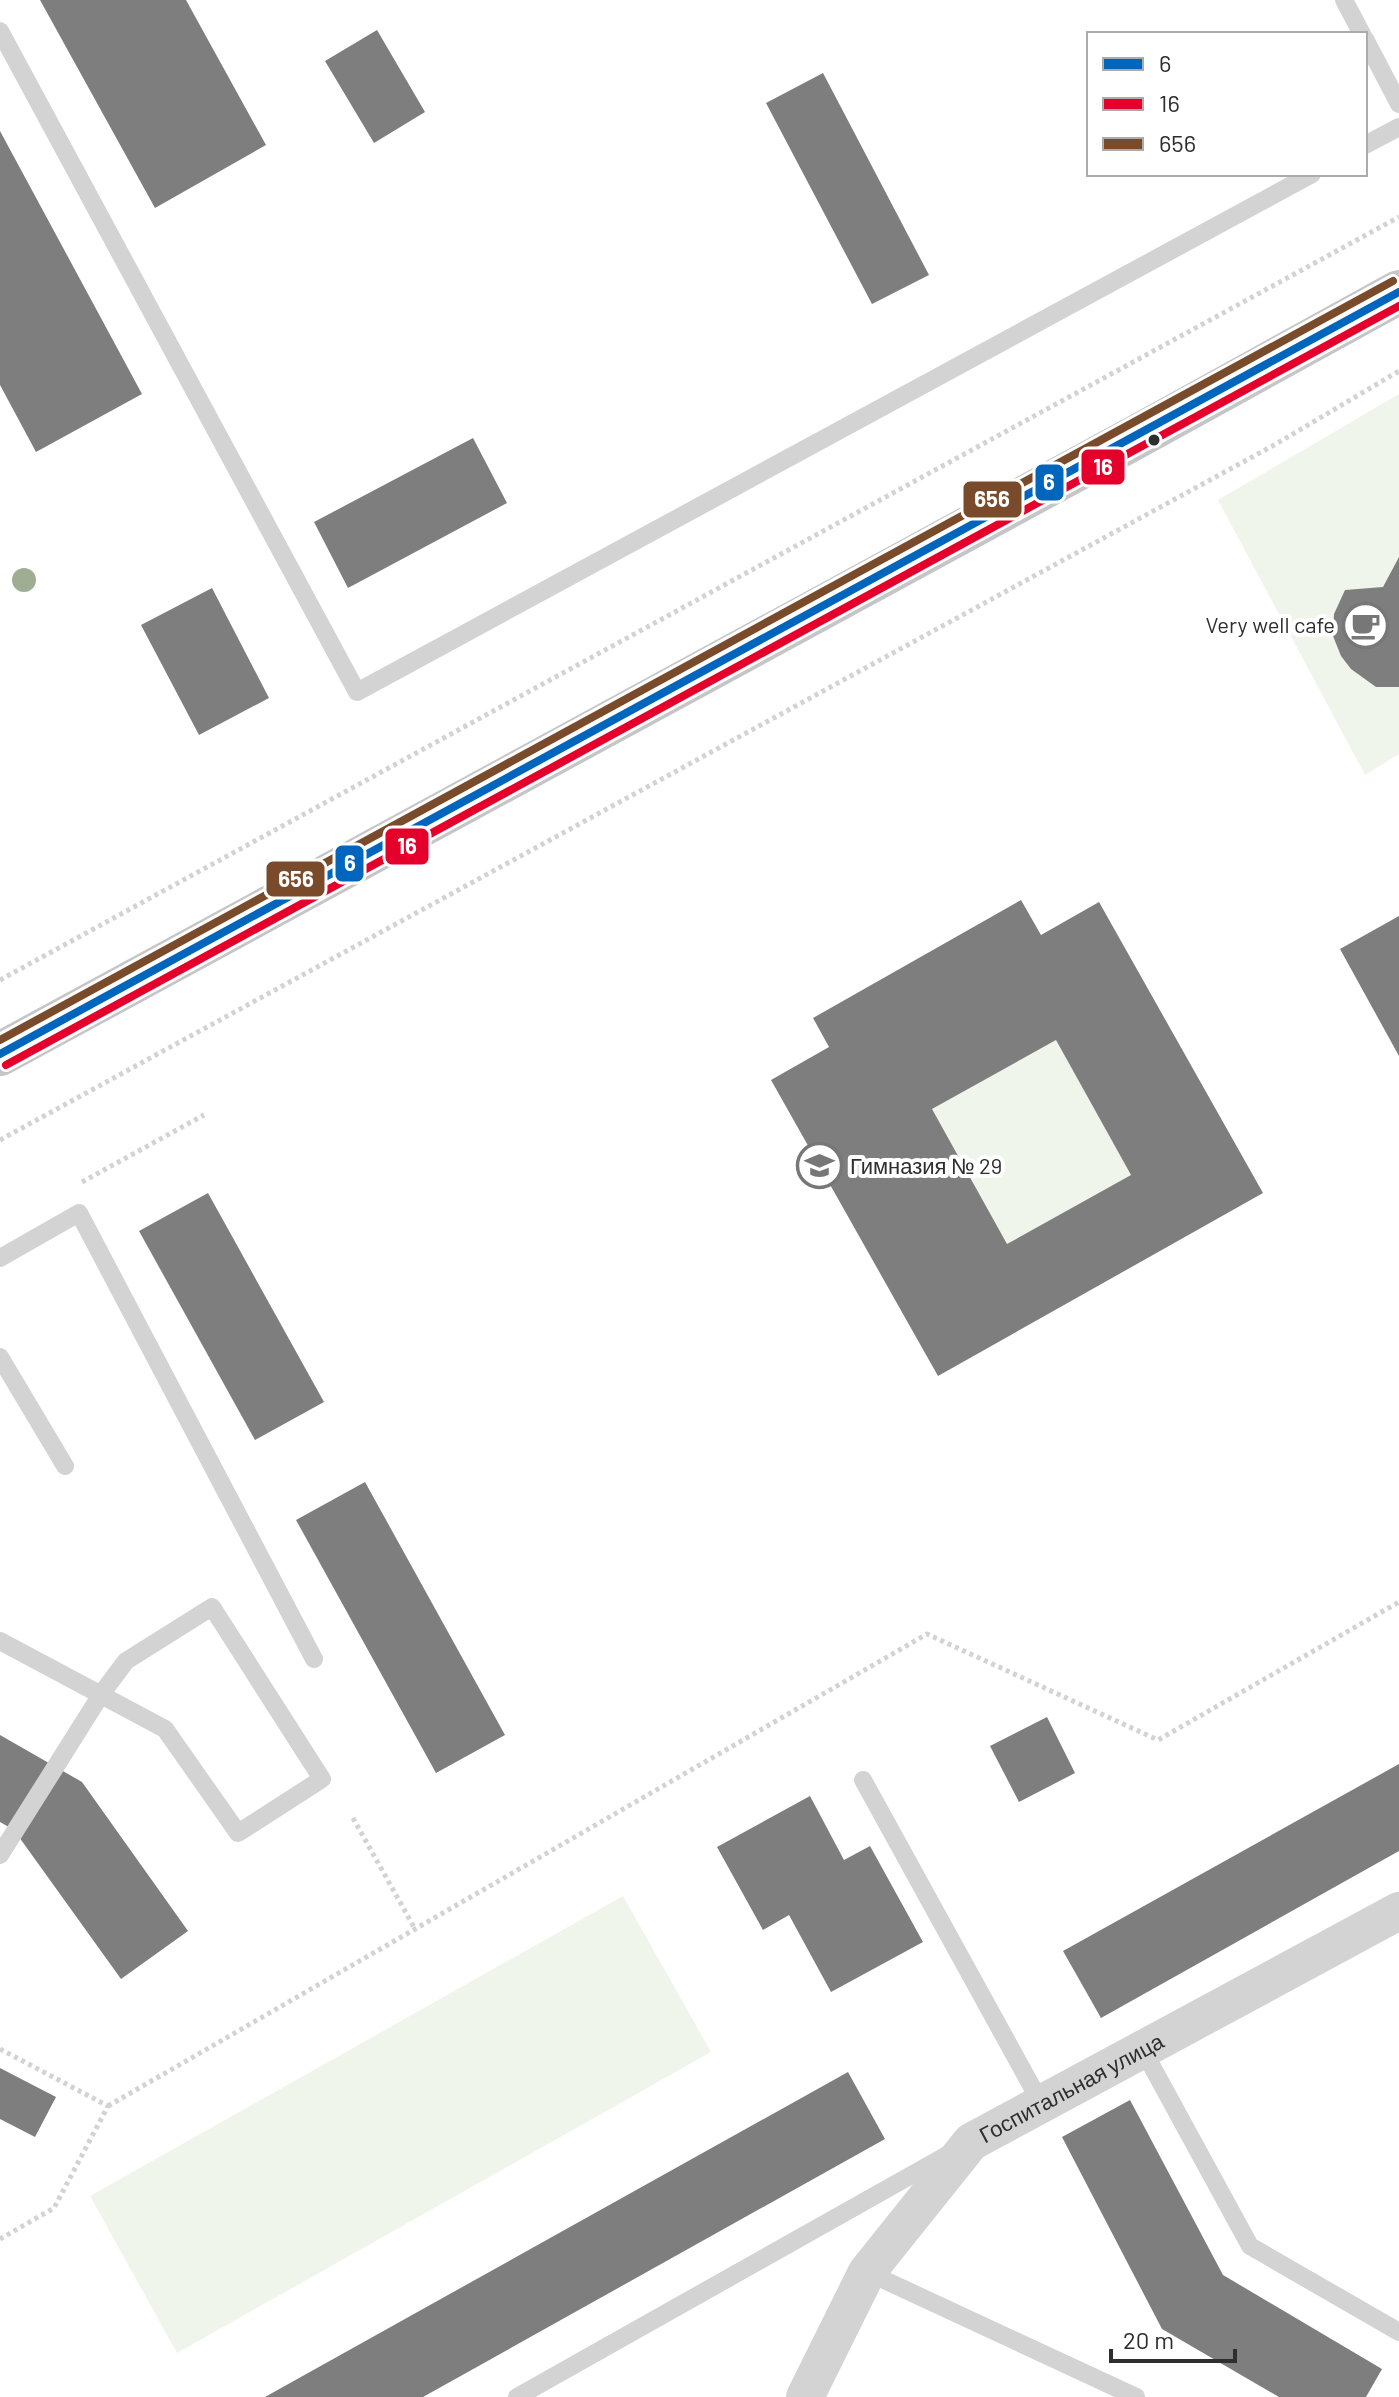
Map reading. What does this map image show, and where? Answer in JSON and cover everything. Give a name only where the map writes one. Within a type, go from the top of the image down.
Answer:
[{"type":"main road","points":[[0,1054],[1399,292]]},
{"type":"street","name":"Госпитальная улица","points":[[805,2397],[867,2272],[971,2142],[1399,1911]]},
{"type":"lane","points":[[1344,0],[1361,32]]},
{"type":"lane","points":[[0,31],[357,692],[1308,176]]},
{"type":"lane","points":[[1367,43],[1399,104]]},
{"type":"lane","points":[[1367,144],[1399,127]]},
{"type":"lane","points":[[0,1258],[79,1213],[314,1659]]},
{"type":"lane","points":[[0,1357],[65,1466]]},
{"type":"lane","points":[[0,1641],[102,1693],[165,1729],[238,1833],[322,1779],[212,1607],[126,1661],[102,1693],[0,1855]]},
{"type":"lane","points":[[863,1780],[1042,2105]]},
{"type":"lane","points":[[1143,2050],[1250,2246],[1399,2332]]},
{"type":"lane","points":[[517,2397],[971,2142]]},
{"type":"lane","points":[[867,2272],[1136,2397]]},
{"type":"path","points":[[0,980],[1399,217]]},
{"type":"path","points":[[0,1140],[1276,444],[1399,371]]},
{"type":"path","points":[[82,1183],[204,1115]]},
{"type":"path","points":[[0,2239],[54,2208],[108,2106],[927,1634],[1158,1740],[1399,1602]]},
{"type":"path","points":[[353,1818],[415,1929]]},
{"type":"path","points":[[0,2049],[108,2106]]},
{"type":"shaded area","points":[[1399,394],[1399,754],[1365,775],[1218,500]]},
{"type":"shaded area","points":[[1056,1040],[1131,1175],[1007,1244],[932,1109]]},
{"type":"shaded area","points":[[623,1896],[711,2052],[177,2353],[90,2196]]},
{"type":"building","points":[[40,0],[186,0],[266,145],[155,208]]},
{"type":"building","points":[[377,30],[425,112],[374,143],[325,61]]},
{"type":"building","points":[[823,73],[929,275],[872,304],[766,103]]},
{"type":"building","points":[[0,131],[142,394],[36,452],[0,385]]},
{"type":"building","points":[[473,438],[507,503],[348,588],[314,522]]},
{"type":"building","name":"Very well cafe","points":[[1399,557],[1399,687],[1376,687],[1351,669],[1341,656],[1333,636],[1334,614],[1345,590],[1383,587]]},
{"type":"building","points":[[212,588],[269,698],[199,735],[141,625]]},
{"type":"building","name":"Гимназия № 29","points":[[1021,900],[1041,935],[1099,902],[1263,1193],[938,1376],[771,1080],[829,1047],[813,1018]],"holes":[[[1056,1040],[1131,1175],[1007,1244],[932,1109]]]},
{"type":"building","points":[[1399,916],[1399,1056],[1340,949]]},
{"type":"building","points":[[208,1193],[324,1402],[255,1440],[139,1231]]},
{"type":"building","points":[[365,1482],[505,1735],[436,1773],[296,1520]]},
{"type":"building","points":[[1047,1717],[1075,1773],[1019,1802],[990,1746]]},
{"type":"building","points":[[0,1735],[82,1782],[188,1931],[121,1979],[14,1830],[0,1822]]},
{"type":"building","points":[[1399,1764],[1399,1851],[1101,2018],[1063,1951]]},
{"type":"building","points":[[810,1796],[844,1860],[870,1846],[923,1942],[831,1992],[789,1915],[763,1930],[717,1847]]},
{"type":"building","points":[[0,2068],[56,2097],[35,2137],[0,2119]]},
{"type":"building","points":[[848,2072],[885,2139],[423,2397],[265,2397]]},
{"type":"building","points":[[1130,2100],[1223,2275],[1382,2369],[1366,2397],[1279,2397],[1162,2329],[1062,2137]]},
{"type":"transit line","name":"656","points":[[0,1040],[1393,281]]},
{"type":"transit line","name":"6","points":[[0,1054],[1399,292]]},
{"type":"transit line","name":"16","points":[[6,1065],[1399,306]]},
{"type":"place","name":"Very well cafe","points":[[1366,625]]},
{"type":"place","name":"Гимназия № 29","points":[[819,1166]]}]
